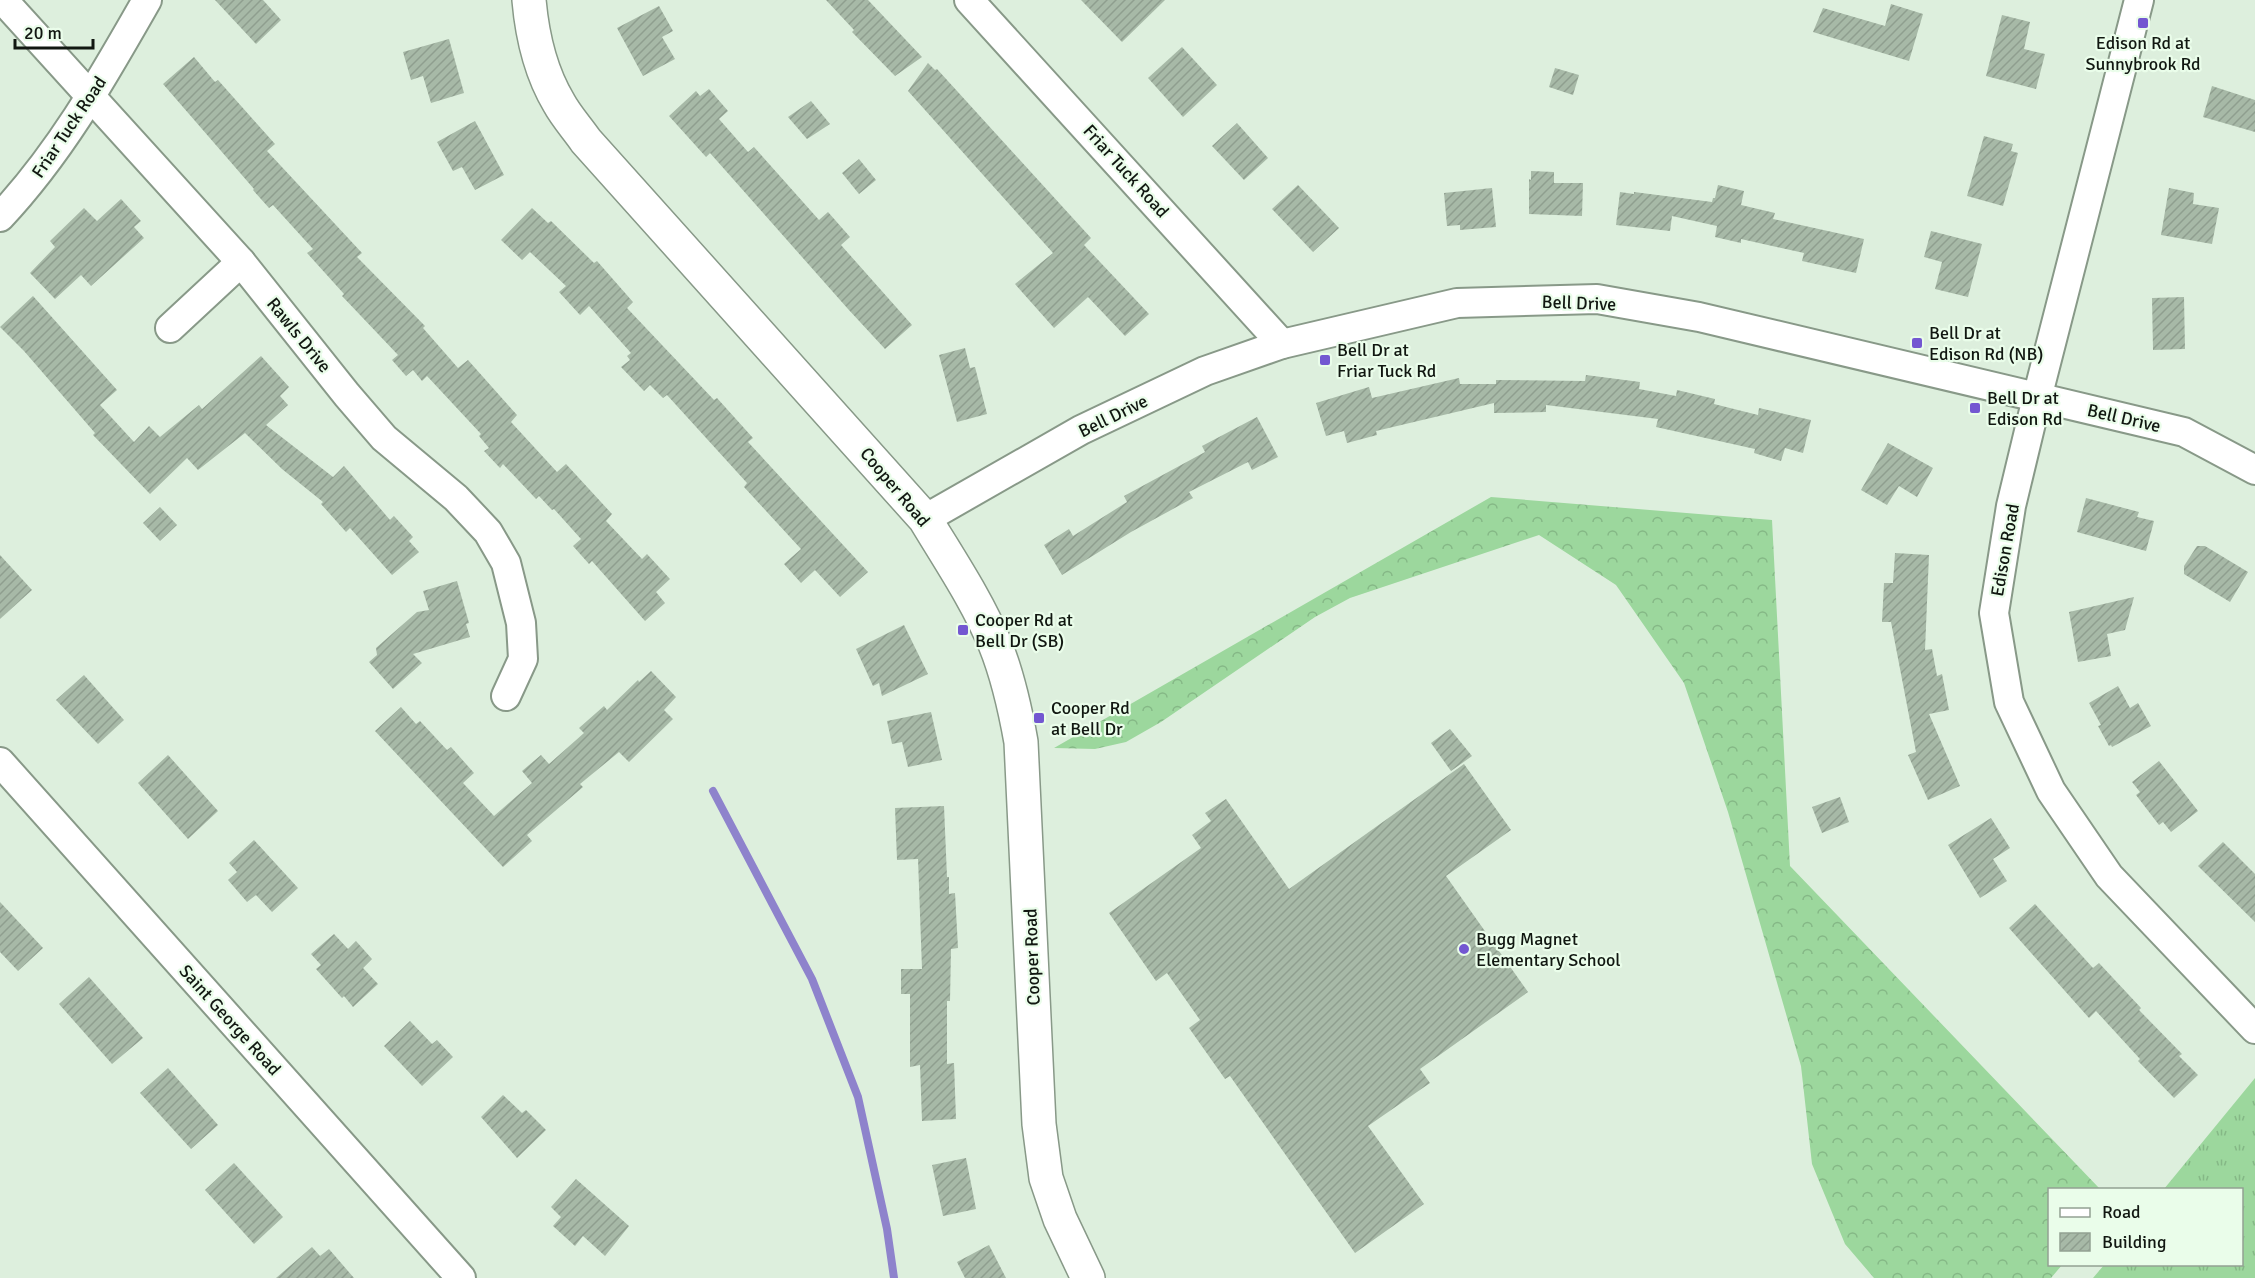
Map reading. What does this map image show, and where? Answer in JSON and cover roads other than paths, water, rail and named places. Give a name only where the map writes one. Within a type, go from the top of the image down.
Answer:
[{"type":"street","name":"Rawls Drive","points":[[3,0],[241,262],[384,438],[456,498],[488,532],[506,563],[521,623],[524,659],[506,696]]},
{"type":"street","name":"Friar Tuck Road","points":[[0,217],[30,185],[91,98],[147,0]]},
{"type":"street","name":"Cooper Road","points":[[530,0],[531,20],[542,65],[558,102],[586,141],[925,519],[995,643],[1013,697],[1021,742],[1039,1124],[1046,1178],[1060,1219],[1088,1278]]},
{"type":"street","name":"Friar Tuck Road","points":[[969,0],[1282,344]]},
{"type":"street","name":"Edison Road","points":[[2139,0],[2037,398],[2012,506],[1994,613],[2009,702],[2051,791],[2109,876],[2255,1029]]},
{"type":"street","points":[[170,328],[241,262]]},
{"type":"street","name":"Bell Drive","points":[[925,519],[1081,430],[1205,370],[1282,344],[1456,303],[1597,299],[1699,317],[2184,432],[2255,470]]},
{"type":"street","name":"Saint George Road","points":[[0,762],[461,1278]]},
{"type":"waterway","points":[[713,791],[812,979],[858,1097],[887,1229],[894,1278]]},
{"type":"place","name":"Edison Rd at Sunnybrook Rd","points":[[2143,23]]},
{"type":"place","name":"Bell Dr at Edison Rd (NB)","points":[[1917,343]]},
{"type":"place","name":"Bell Dr at Friar Tuck Rd","points":[[1325,360]]},
{"type":"place","name":"Bell Dr at Edison Rd","points":[[1975,408]]},
{"type":"place","name":"Cooper Rd at Bell Dr (SB)","points":[[963,630]]},
{"type":"place","name":"Cooper Rd at Bell Dr","points":[[1039,718]]},
{"type":"place","name":"Bugg Magnet Elementary School","points":[[1464,949]]}]
